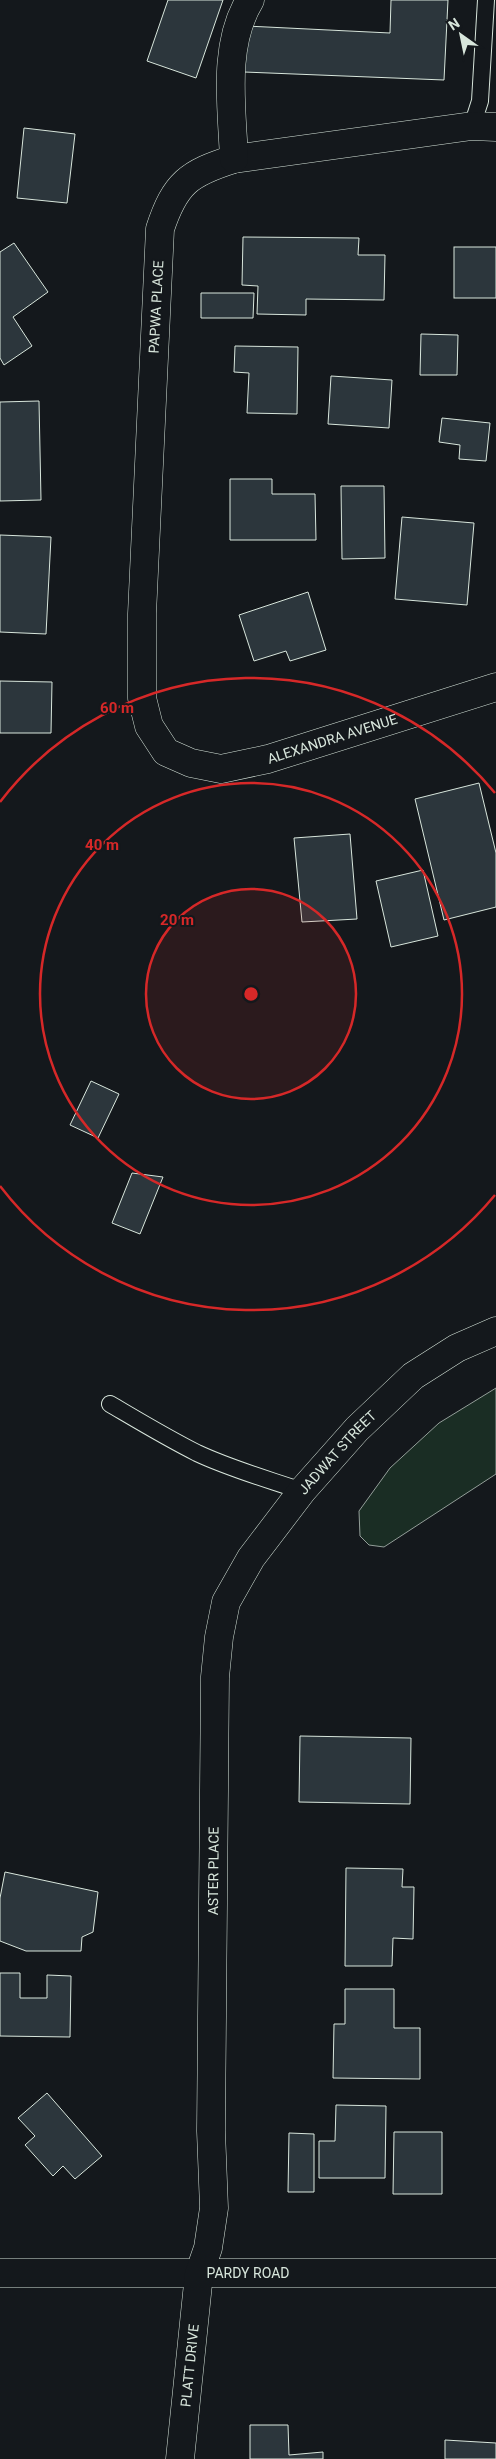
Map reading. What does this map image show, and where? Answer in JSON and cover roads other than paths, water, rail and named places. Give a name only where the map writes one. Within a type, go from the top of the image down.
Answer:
[{"type":"street","points":[[234,159],[231,82],[235,32],[250,0]]},
{"type":"street","name":"PAPWA PLACE","points":[[166,752],[149,726],[142,698],[142,614],[160,229],[168,206],[183,182],[209,167],[234,159],[484,126]]},
{"type":"street","name":"ALEXANDRA AVENUE","points":[[166,752],[191,763],[221,769],[268,759],[496,687]]},
{"type":"street","name":"JADWAT STREET","points":[[302,1490],[357,1429],[413,1376],[457,1348],[496,1331]]},
{"type":"street","name":"ASTER PLACE","points":[[198,2274],[208,2248],[214,2208],[211,2102],[215,1677],[219,1637],[226,1602],[250,1558],[302,1490]]},
{"type":"street","name":"PARDY ROAD","points":[[0,2273],[496,2273]]},
{"type":"street","name":"PLATT DRIVE","points":[[180,2459],[198,2274]]},
{"type":"lane","points":[[484,126],[480,101],[486,0]]},
{"type":"lane","name":"JADWAT STREET","points":[[110,1404],[153,1430],[198,1453],[236,1469],[302,1490]]}]
